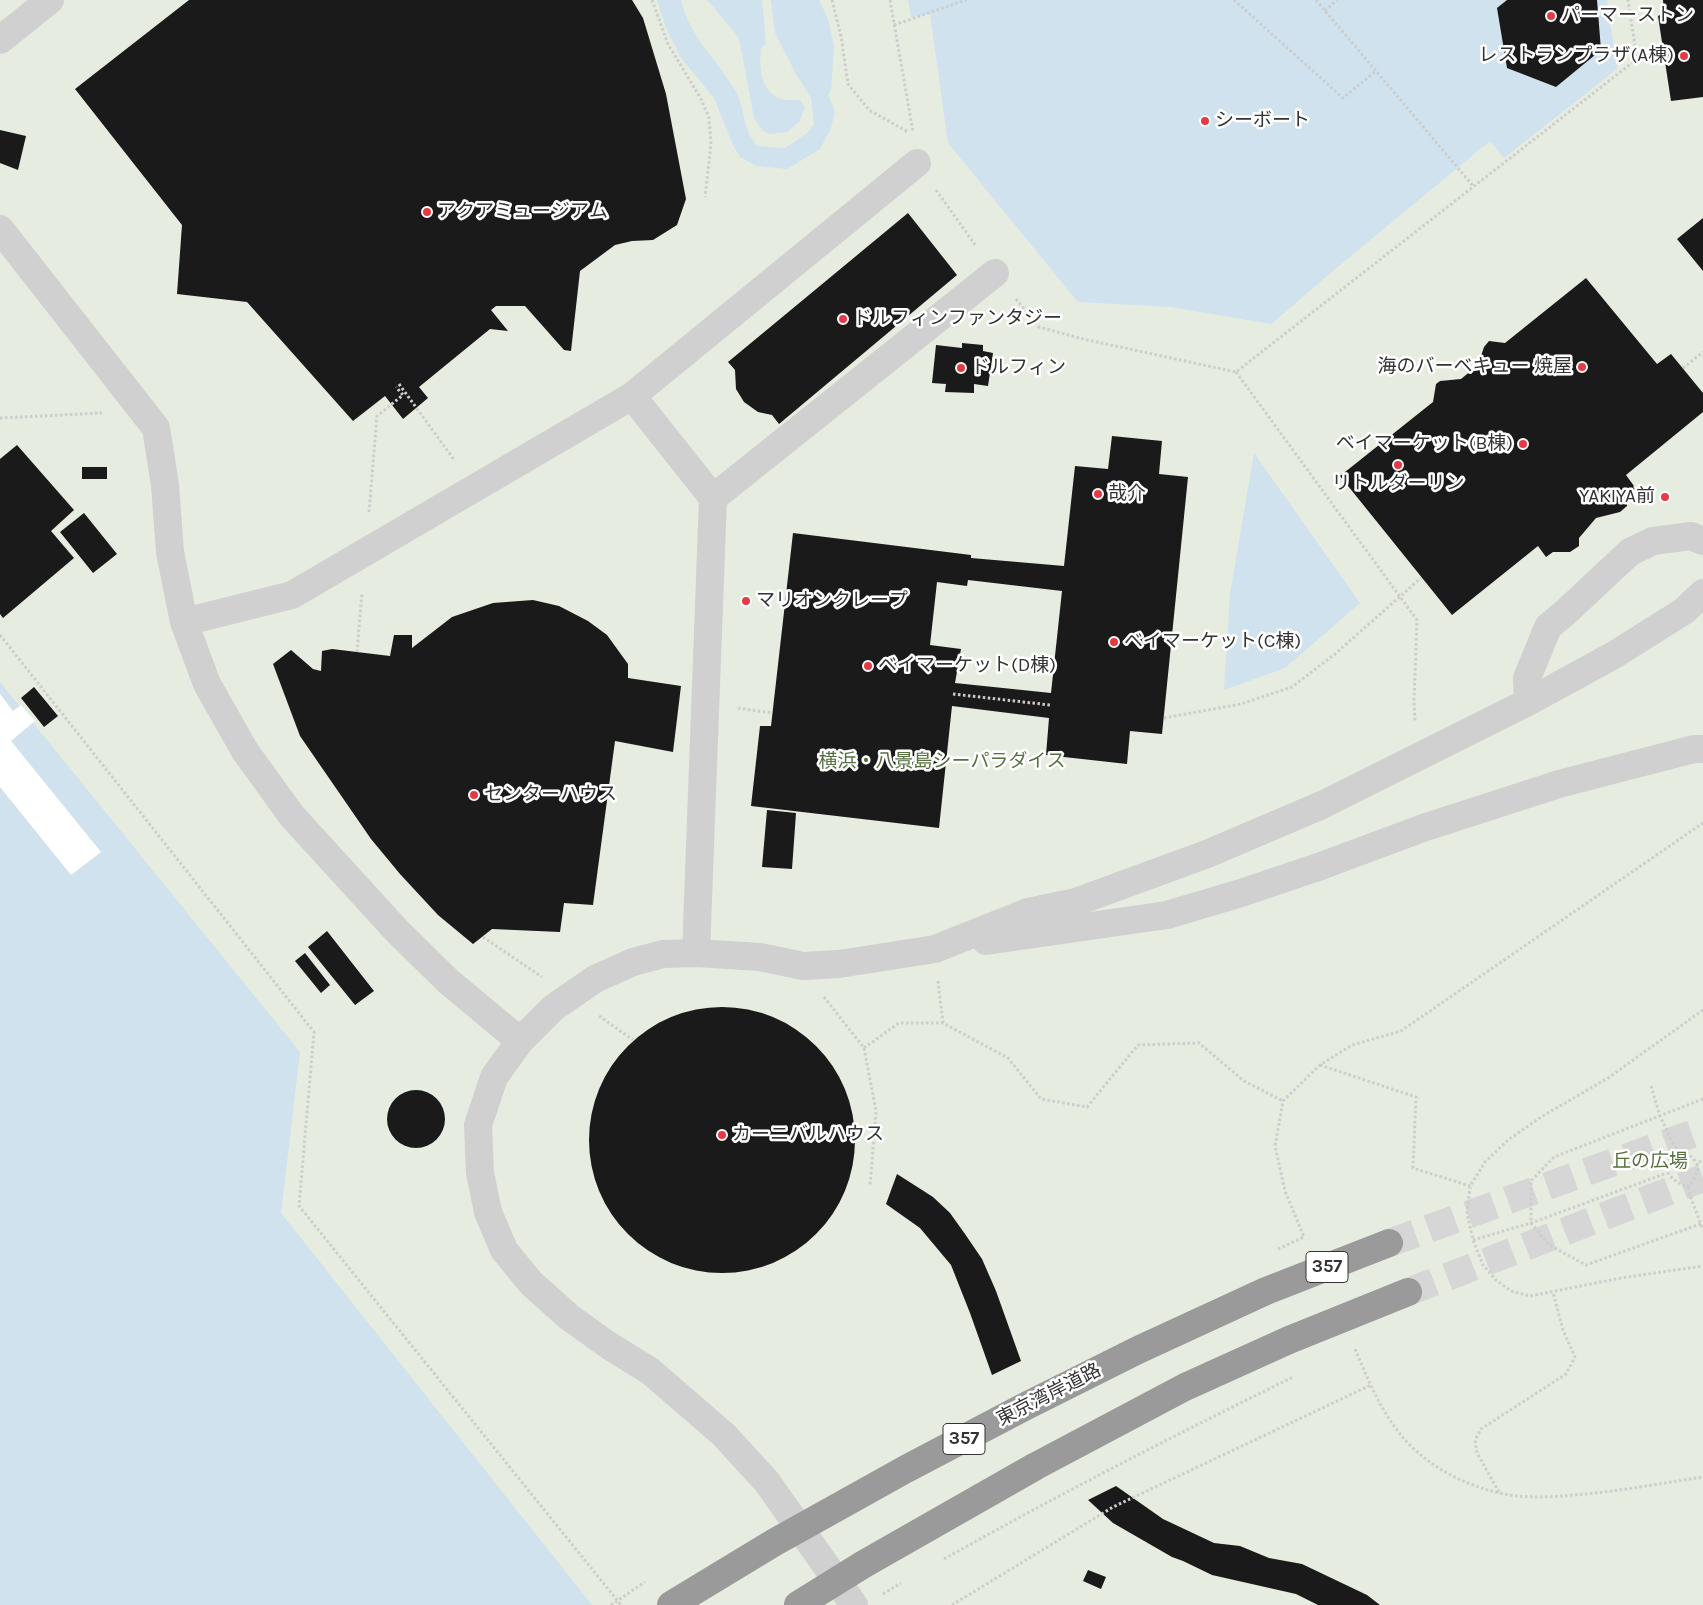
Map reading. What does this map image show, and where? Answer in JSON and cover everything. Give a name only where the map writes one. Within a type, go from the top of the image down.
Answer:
[{"type":"highway","name":"東京湾岸道路","points":[[671,1605],[775,1542],[1024,1407],[1138,1350],[1266,1291],[1388,1243]]},
{"type":"highway","points":[[798,1605],[864,1564],[1036,1466],[1185,1387],[1289,1340],[1408,1292]]},
{"type":"street","points":[[0,40],[50,0]]},
{"type":"street","points":[[184,622],[292,595],[632,396],[917,163]]},
{"type":"street","points":[[0,229],[156,428],[165,485],[170,552],[184,622],[207,684],[246,751],[292,816],[397,931],[448,982],[520,1041]]},
{"type":"street","points":[[713,498],[995,273]]},
{"type":"street","points":[[632,396],[713,498],[696,953]]},
{"type":"street","points":[[1528,702],[1527,678],[1548,627],[1630,552],[1653,541],[1692,536],[1703,541]]},
{"type":"street","points":[[935,949],[1028,912],[1076,902],[1208,854],[1322,805],[1528,702],[1614,655],[1684,611],[1703,593]]},
{"type":"street","points":[[854,1605],[767,1482],[724,1435],[650,1370],[608,1345],[569,1317],[531,1283],[504,1250],[488,1212],[480,1173],[478,1125],[494,1077],[520,1041],[553,1008],[595,979],[640,960],[663,954],[696,953],[760,957],[803,966],[839,964],[1167,915],[1241,893],[1423,828],[1559,784],[1676,754],[1703,749]]},
{"type":"path","points":[[652,0],[668,44],[701,100],[709,118],[711,144],[705,197]]},
{"type":"path","points":[[832,0],[841,36],[848,84],[869,110],[913,135],[890,0]]},
{"type":"path","points":[[894,25],[966,0]]},
{"type":"path","points":[[1234,0],[1343,98],[1376,71]]},
{"type":"path","points":[[1316,0],[1474,187]]},
{"type":"path","points":[[1325,11],[1337,0]]},
{"type":"path","points":[[1236,372],[1636,59],[1628,0]]},
{"type":"path","points":[[917,163],[995,273],[1040,328],[1236,372],[1416,620],[1414,720],[1420,757]]},
{"type":"path","points":[[1684,368],[1703,352]]},
{"type":"path","points":[[399,384],[473,489]]},
{"type":"path","points":[[0,418],[143,411]]},
{"type":"path","points":[[1164,718],[1241,704],[1292,687],[1335,654],[1421,578]]},
{"type":"path","points":[[0,635],[314,1032],[298,1206],[622,1605]]},
{"type":"path","points":[[953,694],[1050,705]]},
{"type":"path","points":[[1269,1252],[1304,1237],[1285,1192],[1275,1146],[1284,1101],[1320,1065],[1352,1045],[1401,1031],[1703,823]]},
{"type":"path","points":[[935,949],[943,1023]]},
{"type":"path","points":[[803,966],[829,1004],[864,1048],[876,1111],[870,1186]]},
{"type":"path","points":[[1703,1010],[1608,1078],[1541,1117],[1508,1140],[1485,1162],[1470,1186],[1468,1213],[1473,1240],[1483,1265],[1496,1280],[1511,1291],[1530,1296],[1621,1278],[1703,1266]]},
{"type":"path","points":[[864,1048],[899,1023],[943,1023],[1008,1058],[1041,1099],[1087,1107],[1138,1045],[1199,1043],[1244,1080],[1284,1101]]},
{"type":"path","points":[[1320,1065],[1416,1097],[1413,1168],[1470,1186]]},
{"type":"path","points":[[1651,1086],[1660,1116],[1677,1151]]},
{"type":"path","points":[[1702,1224],[1586,1265],[1549,1245],[1531,1223],[1531,1181],[1554,1157],[1703,1099]]},
{"type":"path","points":[[1687,1187],[1690,1186],[1698,1171],[1697,1163],[1686,1151],[1677,1151],[1668,1158],[1667,1173],[1674,1181],[1687,1187],[1703,1230]]},
{"type":"path","points":[[1697,1163],[1703,1160]]},
{"type":"path","points":[[1473,1240],[1531,1223],[1667,1173]]},
{"type":"path","points":[[1500,1493],[1477,1454],[1475,1440],[1478,1434],[1481,1429],[1502,1414],[1566,1374],[1575,1357],[1563,1330],[1553,1292]]},
{"type":"path","points":[[1355,1348],[1370,1385],[1384,1412],[1410,1446],[1431,1463],[1461,1481],[1510,1495],[1549,1498],[1621,1490],[1703,1477]]},
{"type":"path","points":[[938,1562],[1050,1500],[1192,1426],[1294,1376]]},
{"type":"path","points":[[952,1605],[1113,1507],[1370,1385]]},
{"type":"path","points":[[881,1596],[904,1582]]},
{"type":"green space","name":"横浜・八景島シーパラダイス","points":[[0,0],[1703,0],[1703,1605],[563,1605],[242,1202],[0,742]]},
{"type":"water","points":[[657,0],[681,0],[690,25],[697,37],[736,92],[748,131],[757,146],[785,148],[806,134],[814,125],[811,98],[775,33],[771,0],[819,0],[828,19],[834,46],[831,90],[828,95],[835,111],[831,128],[820,149],[787,169],[756,166],[740,157],[733,145],[714,98],[681,58],[666,28]]},
{"type":"water","points":[[706,0],[762,0],[766,43],[761,48],[760,54],[763,80],[776,97],[786,100],[800,100],[805,108],[799,122],[787,132],[769,134],[763,131],[754,118],[739,38]]},
{"type":"water","points":[[908,0],[1607,0],[1617,69],[1504,158],[1490,141],[1271,324],[1171,307],[1078,302],[948,143],[930,14],[911,17]]},
{"type":"water","points":[[1254,453],[1360,603],[1285,668],[1224,690],[1230,594]]},
{"type":"water","points":[[0,682],[300,1052],[281,1213],[592,1605],[0,1605]]},
{"type":"pier","points":[[0,694],[13,711],[21,705],[35,721],[11,741],[101,852],[71,875],[0,787]]},
{"type":"building","name":"アクアミュージアム","points":[[189,0],[632,0],[643,18],[666,94],[686,199],[677,225],[653,240],[632,241],[615,245],[580,271],[571,351],[564,350],[525,306],[496,306],[491,310],[508,331],[490,329],[419,387],[428,398],[403,419],[385,396],[353,421],[247,302],[177,294],[182,225],[75,89]]},
{"type":"building","points":[[1507,0],[1597,0],[1601,50],[1556,87],[1507,68],[1497,8]]},
{"type":"building","name":"レストランプラザ(A棟)","points":[[1663,0],[1703,0],[1703,97],[1671,101],[1658,16],[1664,13]]},
{"type":"building","points":[[0,130],[26,136],[18,170],[0,163]]},
{"type":"building","name":"ドルフィンファンタジー","points":[[908,213],[957,275],[779,424],[772,415],[758,412],[744,402],[736,389],[735,370],[728,362]]},
{"type":"building","points":[[1703,218],[1703,271],[1677,239]]},
{"type":"building","name":"ベイマーケット(B棟)","points":[[1586,278],[1657,364],[1671,354],[1703,393],[1703,412],[1626,475],[1635,489],[1627,495],[1627,506],[1620,512],[1596,518],[1579,538],[1579,546],[1570,552],[1553,552],[1546,557],[1538,546],[1452,615],[1340,476],[1433,402],[1436,384],[1440,381],[1461,379],[1478,365],[1484,347],[1489,341],[1505,343]]},
{"type":"building","points":[[962,343],[983,345],[983,351],[993,353],[988,386],[974,384],[974,393],[945,392],[946,384],[932,383],[936,345],[962,348]]},
{"type":"building","points":[[1112,436],[1162,441],[1159,474],[1188,477],[1162,734],[1130,731],[1127,764],[1046,755],[1049,718],[952,706],[939,828],[751,806],[760,726],[771,726],[793,533],[971,555],[971,558],[1064,566],[1075,466],[1108,469]],"holes":[[[968,580],[1062,591],[1051,693],[955,683],[961,649],[930,645],[937,582],[967,586]]]},
{"type":"building","points":[[17,445],[74,510],[51,531],[74,558],[3,618],[0,614],[0,459]]},
{"type":"building","points":[[82,467],[107,467],[107,479],[82,479]]},
{"type":"building","points":[[84,513],[117,554],[93,573],[60,532]]},
{"type":"building","name":"センターハウス","points":[[533,600],[559,606],[588,621],[607,635],[628,664],[628,678],[681,686],[673,752],[615,741],[593,905],[564,903],[560,932],[492,929],[473,944],[438,915],[371,839],[300,736],[273,664],[291,650],[313,669],[321,671],[322,651],[332,649],[390,656],[394,635],[412,635],[412,648],[452,617],[493,603]]},
{"type":"building","points":[[34,687],[58,716],[44,727],[21,698]]},
{"type":"building","points":[[767,810],[796,813],[792,869],[762,867]]},
{"type":"building","points":[[327,931],[374,991],[355,1005],[308,947]]},
{"type":"building","points":[[305,953],[330,985],[321,993],[295,961]]},
{"type":"building","name":"カーニバルハウス","points":[[709,1007],[735,1007],[773,1017],[796,1029],[816,1046],[833,1066],[845,1089],[853,1114],[855,1140],[853,1166],[845,1191],[833,1214],[816,1234],[796,1251],[773,1263],[748,1271],[709,1273],[683,1267],[659,1257],[638,1243],[619,1224],[605,1203],[595,1179],[589,1153],[589,1127],[595,1101],[605,1077],[619,1056],[638,1037],[659,1023],[683,1013]]},
{"type":"building","points":[[416,1090],[427,1092],[440,1103],[445,1119],[443,1130],[432,1143],[416,1148],[405,1146],[392,1135],[387,1119],[389,1108],[400,1095]]},
{"type":"building","points":[[897,1174],[933,1197],[950,1213],[982,1259],[996,1291],[1021,1361],[992,1375],[951,1265],[920,1228],[886,1204]]},
{"type":"building","points":[[1116,1486],[1163,1519],[1214,1543],[1240,1546],[1269,1558],[1302,1564],[1367,1595],[1380,1605],[1318,1605],[1296,1594],[1212,1575],[1172,1557],[1113,1523],[1088,1500]]},
{"type":"building","points":[[1088,1570],[1106,1577],[1101,1589],[1083,1581]]},
{"type":"tunnel","points":[[1389,1243],[1703,1130]]},
{"type":"tunnel","points":[[1408,1292],[1703,1178]]},
{"type":"place","name":"パーマーストン","points":[[1551,16]]},
{"type":"place","name":"レストランプラザ(A棟)","points":[[1684,56]]},
{"type":"place","name":"シーボート","points":[[1205,121]]},
{"type":"place","name":"アクアミュージアム","points":[[427,212]]},
{"type":"place","name":"ドルフィンファンタジー","points":[[843,319]]},
{"type":"place","name":"海のバーベキュー 焼屋","points":[[1582,367]]},
{"type":"place","name":"ドルフィン","points":[[961,368]]},
{"type":"place","name":"ベイマーケット(B棟)","points":[[1523,444]]},
{"type":"place","name":"リトルダーリン","points":[[1398,465]]},
{"type":"place","name":"哉介","points":[[1098,494]]},
{"type":"place","name":"YAKIYA前","points":[[1665,497]]},
{"type":"place","name":"マリオンクレープ","points":[[746,601]]},
{"type":"place","name":"ベイマーケット(C棟)","points":[[1114,642]]},
{"type":"place","name":"ベイマーケット(D棟)","points":[[868,666]]},
{"type":"place","name":"センターハウス","points":[[474,795]]},
{"type":"place","name":"カーニバルハウス","points":[[722,1135]]},
{"type":"park label","name":"丘の広場","points":[[1650,1162]]}]
